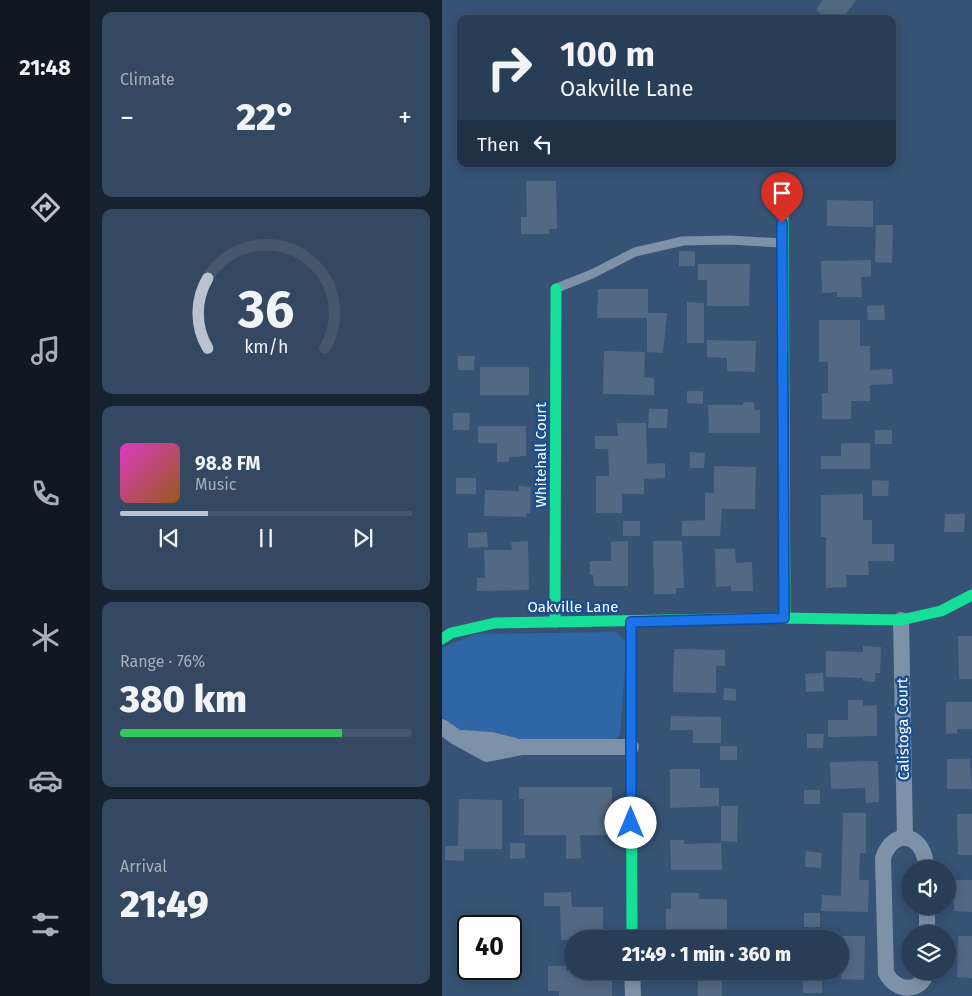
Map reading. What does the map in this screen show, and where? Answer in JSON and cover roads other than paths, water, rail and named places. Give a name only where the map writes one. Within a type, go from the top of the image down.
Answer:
[{"type":"street","points":[[783,203],[784,618]]},
{"type":"street","name":"Whitehall Court","points":[[555,622],[556,289]]},
{"type":"street","name":"Oakville Lane","points":[[442,639],[451,633],[495,623],[784,618],[901,620],[941,611],[972,595]]},
{"type":"street","name":"Calistoga Court","points":[[901,620],[904,838]]},
{"type":"street","points":[[631,622],[632,930]]},
{"type":"street","points":[[442,727],[487,754],[522,747],[632,747]]},
{"type":"street","points":[[923,980],[906,989],[890,981],[884,967],[883,858],[886,849],[893,842],[904,838],[917,842],[923,849],[925,860]]},
{"type":"street","points":[[632,980],[632,996]]},
{"type":"lane","points":[[556,289],[592,274],[635,252],[683,241],[729,240],[782,243]]}]
